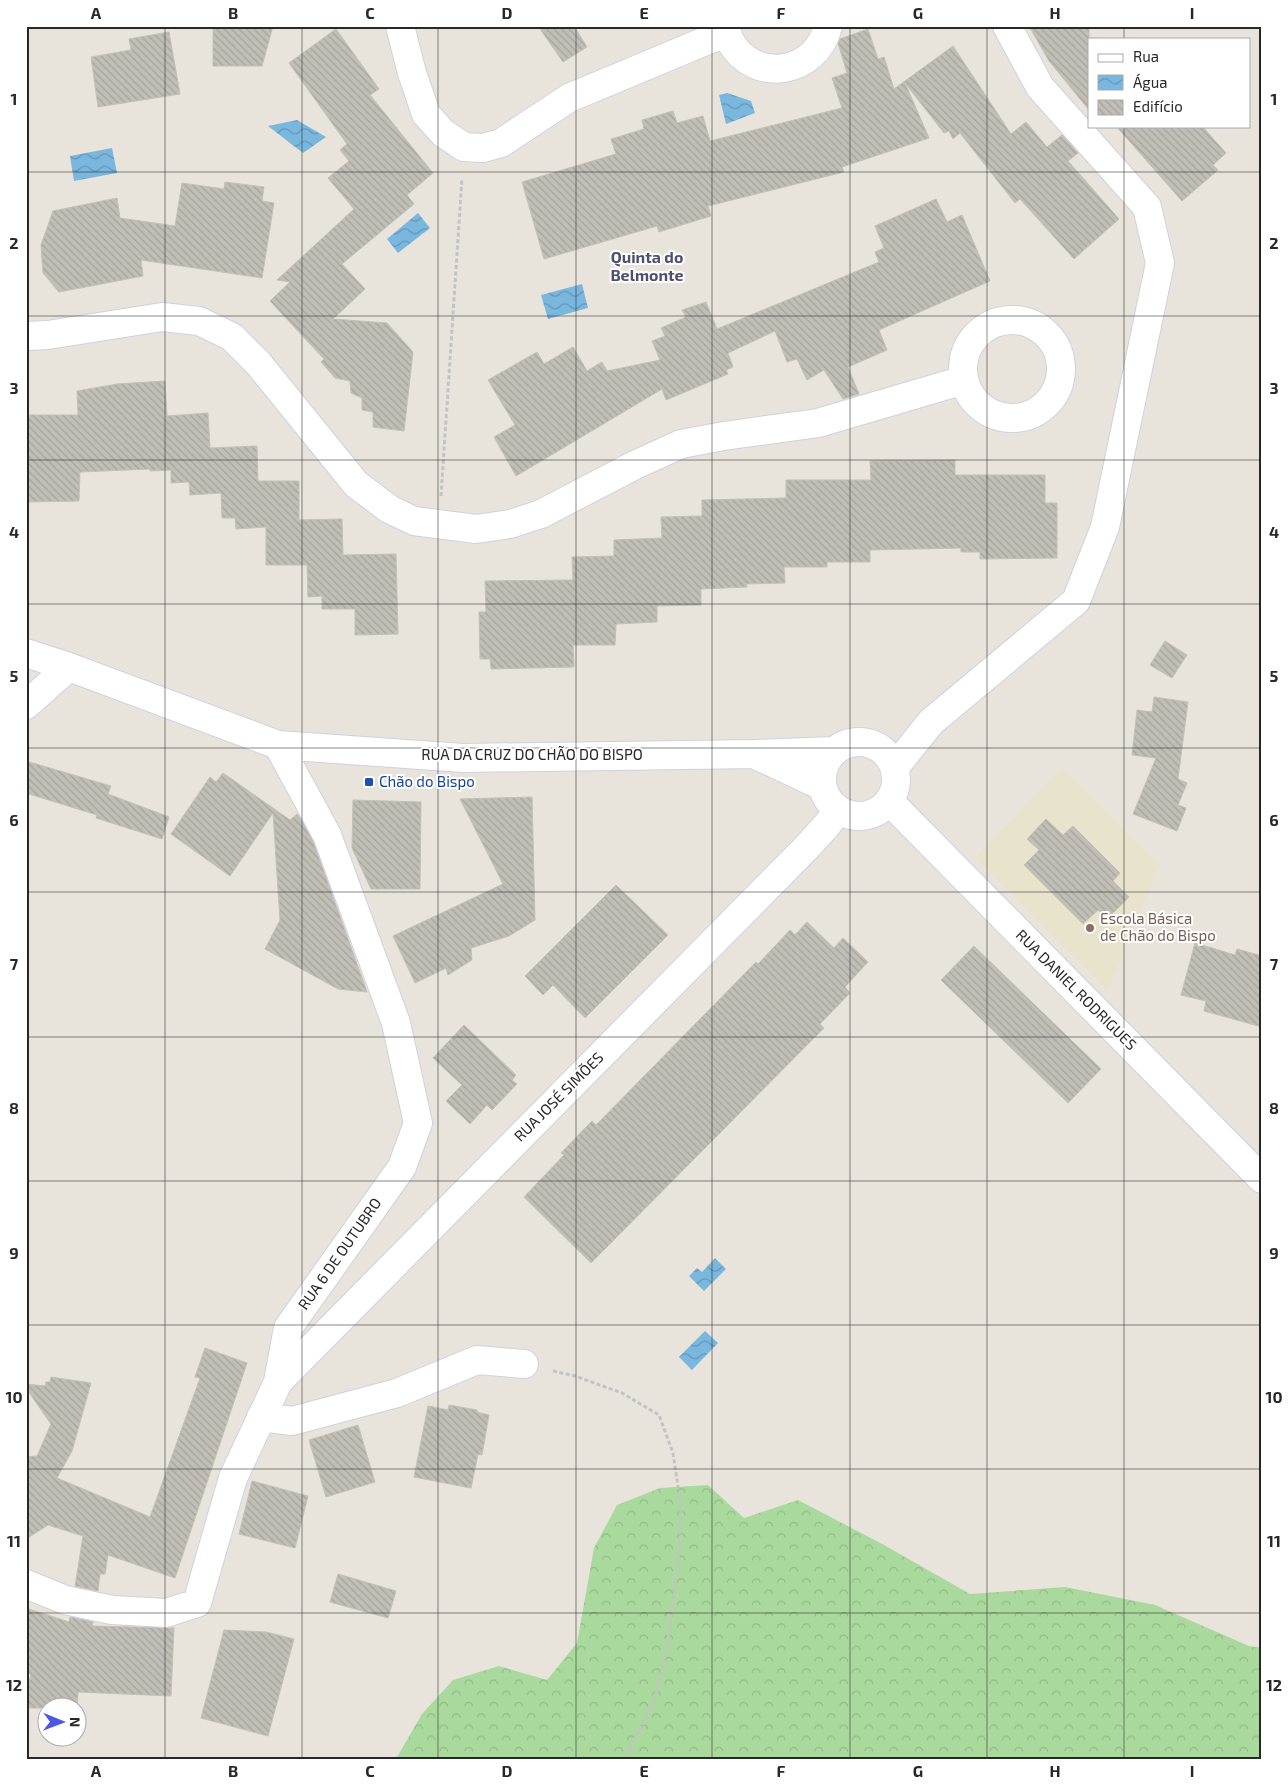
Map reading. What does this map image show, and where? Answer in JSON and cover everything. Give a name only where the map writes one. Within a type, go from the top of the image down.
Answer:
[{"type":"street","points":[[400,26],[412,73],[426,114],[443,133],[464,147],[483,148],[501,144],[569,98],[726,29],[730,41],[743,57],[759,66],[777,69],[795,66],[808,59],[821,45],[828,26]]},
{"type":"street","points":[[895,767],[931,722],[1076,601],[1105,527],[1160,263],[1147,207],[1040,87],[1007,26]]},
{"type":"street","points":[[26,336],[48,335],[162,317],[199,321],[232,337],[258,363],[356,484],[389,509],[414,521],[476,529],[510,524],[541,514],[635,465],[681,444],[818,423],[964,380]]},
{"type":"street","name":"RUA DA CRUZ DO CHÃO DO BISPO","points":[[26,653],[69,667],[278,745],[463,758],[755,754],[834,751]]},
{"type":"street","points":[[26,705],[69,667]]},
{"type":"street","points":[[870,743],[886,752],[895,767],[896,785],[890,802],[874,814],[856,817],[838,810],[827,799],[822,786],[822,773],[826,761],[834,751],[845,744],[870,743],[887,739],[931,722]]},
{"type":"street","name":"RUA 6 DE OUTUBRO","points":[[26,1584],[65,1600],[112,1610],[166,1613],[197,1603],[233,1478],[278,1382],[288,1328],[402,1167],[418,1123],[396,1022],[331,844],[278,745]]},
{"type":"street","name":"RUA DA CRUZ DO CHÃO DO BISPO","points":[[755,754],[822,786]]},
{"type":"street","name":"RUA DANIEL RODRIGUES","points":[[890,802],[1262,1179]]},
{"type":"street","name":"RUA JOSÉ SIMÕES","points":[[278,1382],[806,848],[838,810]]},
{"type":"street","points":[[261,1417],[292,1421],[388,1396],[477,1360],[524,1364]]},
{"type":"path","points":[[439,525],[464,147]]},
{"type":"path","points":[[524,1364],[576,1376],[622,1393],[659,1415],[673,1453],[681,1507],[680,1556],[666,1656],[654,1701],[625,1759]]},
{"type":"shaded area","name":"Escola Básica de Chão do Bispo","points":[[1061,768],[1160,865],[1108,991],[975,858]]},
{"type":"green space","points":[[708,1485],[744,1518],[798,1500],[884,1545],[970,1594],[1065,1587],[1155,1605],[1249,1646],[1262,1648],[1262,1759],[396,1759],[422,1714],[453,1680],[499,1666],[547,1680],[577,1643],[594,1548],[617,1505],[660,1488]]},
{"type":"water","points":[[727,93],[751,101],[755,113],[726,124],[719,95]]},
{"type":"water","points":[[297,120],[326,137],[303,153],[268,126]]},
{"type":"water","points":[[112,148],[117,173],[74,181],[70,156]]},
{"type":"water","points":[[418,213],[430,228],[398,253],[387,239]]},
{"type":"water","points":[[582,284],[588,308],[548,319],[541,295]]},
{"type":"water","points":[[715,1258],[726,1269],[704,1291],[689,1276],[697,1268],[702,1272]]},
{"type":"water","points":[[705,1331],[718,1343],[692,1370],[679,1357]]},
{"type":"building","points":[[213,26],[273,26],[262,66],[213,66]]},
{"type":"building","points":[[538,26],[574,26],[587,47],[563,62]]},
{"type":"building","points":[[1029,26],[1089,26],[1088,109],[1049,61]]},
{"type":"building","points":[[336,29],[379,89],[370,95],[433,173],[407,195],[414,204],[342,264],[365,289],[333,319],[387,323],[413,352],[404,431],[373,427],[373,412],[362,410],[362,398],[351,393],[350,381],[335,378],[321,362],[324,359],[270,301],[290,282],[277,280],[354,209],[328,178],[349,161],[340,150],[347,144],[289,63]]},
{"type":"building","points":[[868,29],[878,59],[884,57],[894,89],[953,46],[1011,134],[1026,122],[1047,147],[1062,135],[1078,153],[1068,161],[1119,219],[1074,259],[1020,199],[1015,203],[960,133],[953,139],[949,131],[944,133],[905,83],[929,138],[842,167],[844,172],[708,206],[711,216],[659,232],[657,226],[544,259],[522,182],[616,154],[611,139],[644,129],[642,120],[673,111],[677,123],[703,116],[710,141],[842,108],[832,78],[847,73],[838,43],[840,39]]},
{"type":"building","points":[[169,32],[180,94],[98,107],[91,57],[131,50],[129,39]]},
{"type":"building","points":[[1118,128],[1204,128],[1226,153],[1213,165],[1218,170],[1182,201]]},
{"type":"building","points":[[225,182],[264,187],[262,201],[274,203],[262,278],[141,260],[143,276],[59,292],[43,273],[41,245],[53,211],[117,198],[120,218],[175,226],[182,183],[224,189]]},
{"type":"building","points":[[936,199],[947,222],[962,215],[990,281],[879,330],[887,350],[848,367],[859,394],[843,399],[824,370],[807,380],[797,359],[787,362],[775,331],[728,353],[733,367],[726,370],[728,374],[666,400],[662,389],[516,476],[494,437],[515,425],[488,380],[537,352],[544,364],[573,347],[587,371],[602,362],[607,371],[660,360],[652,341],[665,336],[661,328],[686,317],[682,310],[706,302],[717,329],[879,262],[875,252],[884,248],[875,226]]},
{"type":"building","points":[[165,381],[167,416],[208,413],[210,448],[257,446],[258,481],[299,481],[299,520],[342,519],[343,555],[396,554],[398,634],[355,635],[355,609],[322,609],[322,596],[308,597],[307,565],[266,565],[266,527],[236,529],[235,518],[222,518],[221,493],[190,495],[189,482],[171,483],[171,470],[80,472],[79,501],[26,502],[26,415],[78,415],[77,391],[117,384]]},
{"type":"building","points":[[955,460],[955,475],[1045,475],[1045,503],[1057,503],[1057,558],[980,559],[980,552],[961,552],[961,548],[870,550],[870,562],[827,562],[827,567],[784,567],[785,583],[746,584],[747,587],[701,589],[701,605],[657,606],[657,622],[616,624],[615,645],[573,645],[574,667],[491,669],[490,659],[480,659],[479,612],[486,612],[485,581],[573,580],[572,557],[614,556],[614,540],[662,538],[661,517],[702,516],[702,500],[786,498],[786,480],[871,480],[870,461]]},
{"type":"building","points":[[1165,641],[1187,655],[1172,678],[1150,665]]},
{"type":"building","points":[[1154,697],[1188,702],[1178,779],[1187,783],[1178,805],[1186,808],[1177,831],[1133,814],[1156,758],[1132,755],[1137,710],[1152,712]]},
{"type":"building","points":[[26,761],[111,786],[108,794],[169,817],[162,839],[96,818],[97,815],[26,793]]},
{"type":"building","points":[[223,773],[290,820],[297,814],[302,821],[313,841],[367,992],[338,989],[265,949],[280,920],[273,813],[230,876],[171,834],[210,777],[216,782]]},
{"type":"building","points":[[532,797],[535,920],[509,936],[471,948],[472,960],[448,975],[446,968],[415,983],[393,936],[503,884],[460,799]]},
{"type":"building","points":[[353,800],[421,802],[420,889],[371,889],[352,848]]},
{"type":"building","points":[[1046,819],[1063,835],[1073,826],[1120,873],[1113,881],[1129,897],[1107,919],[1098,910],[1083,924],[1024,865],[1039,850],[1027,839]]},
{"type":"building","points":[[616,885],[668,935],[585,1018],[553,985],[543,995],[525,976]]},
{"type":"building","points":[[807,922],[834,948],[843,938],[868,962],[845,987],[850,993],[820,1024],[824,1028],[591,1263],[524,1197],[564,1155],[561,1153],[592,1121],[596,1125],[756,962],[758,964],[790,930],[795,935]]},
{"type":"building","points":[[1195,943],[1235,955],[1237,949],[1262,956],[1262,1027],[1204,1011],[1206,1001],[1181,995]]},
{"type":"building","points":[[974,946],[1101,1069],[1068,1103],[941,980]]},
{"type":"building","points":[[464,1025],[516,1075],[512,1080],[517,1084],[492,1110],[487,1105],[470,1124],[446,1101],[462,1085],[433,1058]]},
{"type":"building","points":[[205,1348],[247,1363],[175,1578],[108,1555],[105,1574],[100,1574],[98,1591],[75,1586],[83,1536],[48,1525],[26,1539],[26,1457],[37,1456],[51,1424],[26,1388],[26,1384],[45,1386],[46,1382],[50,1382],[51,1377],[91,1383],[72,1451],[57,1478],[150,1517],[200,1378],[195,1377]]},
{"type":"building","points":[[449,1405],[477,1410],[477,1412],[489,1415],[482,1455],[478,1454],[471,1488],[414,1477],[428,1406],[448,1410]]},
{"type":"building","points":[[358,1425],[375,1482],[326,1497],[309,1440]]},
{"type":"building","points":[[252,1481],[308,1496],[295,1548],[239,1534]]},
{"type":"building","points":[[338,1574],[396,1591],[388,1618],[330,1602]]},
{"type":"building","points":[[26,1608],[69,1622],[70,1617],[93,1622],[92,1626],[174,1628],[171,1696],[78,1692],[78,1698],[38,1698],[38,1708],[26,1708],[26,1691],[31,1675],[26,1670]]},
{"type":"building","points":[[224,1630],[266,1632],[294,1639],[268,1736],[201,1718]]},
{"type":"place","name":"Chão do Bispo","points":[[369,782]]},
{"type":"place","name":"Escola Básica de Chão do Bispo","points":[[1090,928]]},
{"type":"district","name":"Quinta do Belmonte","points":[[647,266]]}]
